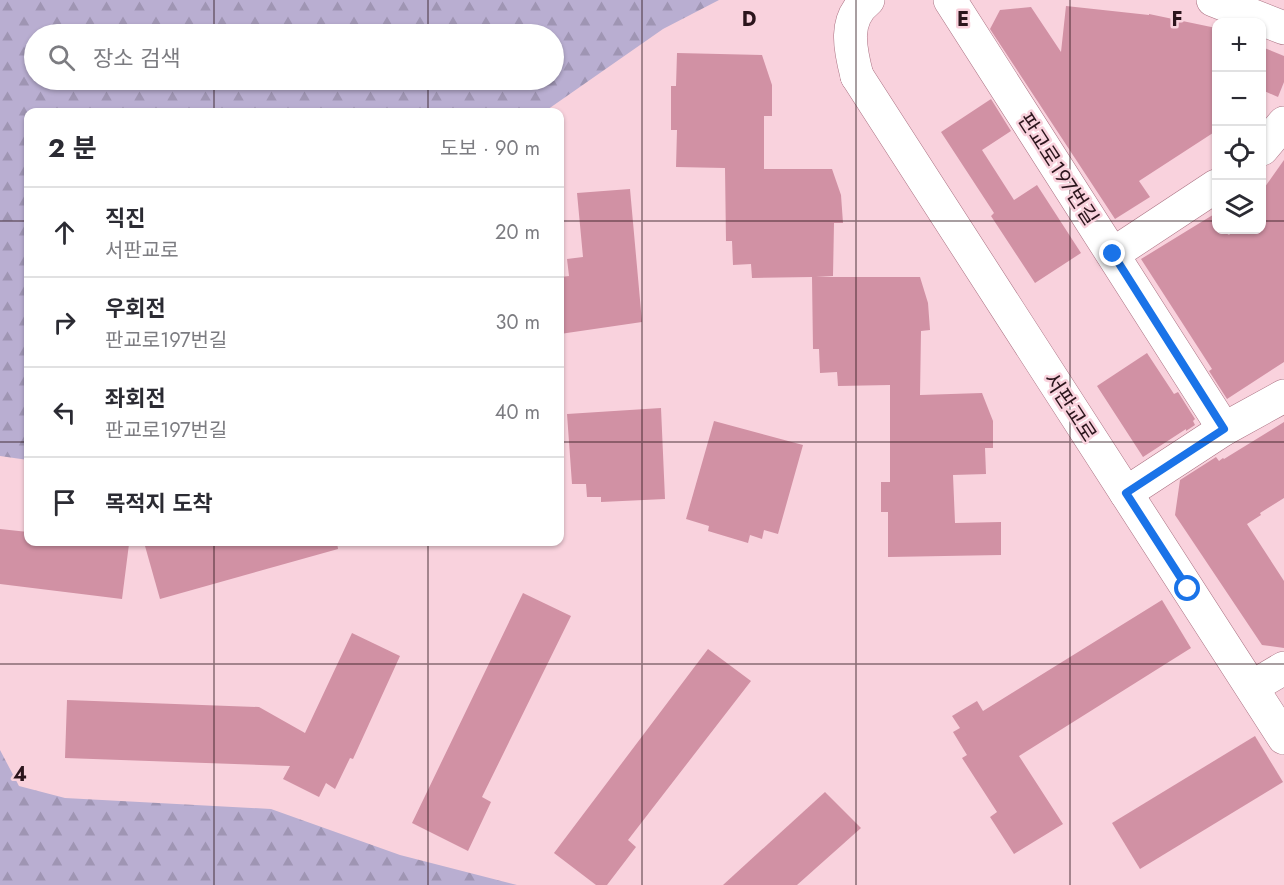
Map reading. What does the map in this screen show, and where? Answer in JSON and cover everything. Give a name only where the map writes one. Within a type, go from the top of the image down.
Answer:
[{"type":"street","name":"서판교로","points":[[868,0],[861,5],[850,27],[849,48],[857,76],[1284,738]]},
{"type":"street","name":"판교로197번길","points":[[950,0],[1224,429]]},
{"type":"street","points":[[1213,0],[1284,28]]},
{"type":"street","points":[[1266,144],[1284,123]]},
{"type":"street","points":[[1113,254],[1212,189]]},
{"type":"street","points":[[1126,493],[1224,429],[1284,396]]},
{"type":"street","points":[[1252,687],[1284,668]]},
{"type":"green space","points":[[0,0],[719,0],[663,29],[550,108],[24,108],[24,459],[0,456]]},
{"type":"green space","points":[[0,750],[19,786],[65,798],[271,809],[400,855],[517,885],[0,885]]},
{"type":"building","points":[[1066,6],[1149,14],[1212,27],[1212,134],[1139,181],[1150,197],[1115,219],[990,29],[1000,10],[1031,7],[1061,52]]},
{"type":"building","points":[[1266,49],[1284,56],[1284,82],[1278,97],[1266,92]]},
{"type":"building","points":[[677,53],[762,55],[772,85],[772,116],[764,116],[764,169],[832,169],[841,195],[843,223],[834,223],[833,276],[816,277],[920,277],[928,303],[930,330],[921,331],[920,395],[982,393],[993,421],[993,448],[985,448],[986,474],[953,475],[955,523],[1001,522],[1001,555],[888,557],[888,512],[881,512],[881,482],[890,482],[890,385],[838,386],[837,372],[820,373],[819,349],[813,349],[812,277],[752,278],[751,264],[733,265],[732,241],[726,241],[725,168],[676,167],[677,130],[671,130],[671,86],[676,86]]},
{"type":"building","points":[[991,99],[1011,131],[982,150],[1014,200],[1037,185],[1081,253],[1035,283],[991,216],[994,213],[941,132]]},
{"type":"building","points":[[1284,160],[1284,362],[1227,399],[1209,371],[1212,369],[1141,259],[1212,215],[1212,234],[1266,234],[1266,185]]},
{"type":"building","points":[[630,189],[642,322],[564,333],[564,277],[569,276],[567,259],[583,257],[577,193]]},
{"type":"building","points":[[1147,353],[1174,394],[1178,392],[1195,419],[1193,421],[1195,425],[1143,457],[1097,386]]},
{"type":"building","points":[[661,408],[665,499],[601,502],[601,497],[587,497],[586,484],[572,484],[567,414]]},
{"type":"building","points":[[714,421],[803,445],[778,534],[764,530],[762,539],[750,535],[748,543],[708,531],[709,526],[686,519]]},
{"type":"building","points":[[1284,422],[1284,498],[1247,524],[1284,581],[1284,648],[1262,645],[1175,515],[1180,480],[1216,457],[1219,461],[1224,459]]},
{"type":"building","points":[[0,529],[24,532],[24,546],[129,546],[122,599],[0,584]]},
{"type":"building","points":[[145,546],[338,546],[338,549],[160,599]]},
{"type":"building","points":[[523,593],[571,616],[482,797],[491,802],[468,851],[412,823]]},
{"type":"building","points":[[1162,600],[1191,648],[1019,756],[1063,824],[1014,854],[990,817],[997,812],[962,758],[967,755],[953,732],[960,728],[952,716],[977,701],[983,711]]},
{"type":"building","points":[[352,633],[400,656],[353,759],[350,758],[335,789],[326,783],[319,797],[283,779],[290,766],[65,758],[67,700],[259,707],[305,733]]},
{"type":"building","points":[[708,649],[751,681],[628,840],[636,847],[607,885],[596,885],[554,853]]},
{"type":"building","points":[[1255,736],[1283,782],[1140,869],[1112,823]]},
{"type":"building","points":[[825,792],[861,828],[797,885],[723,885]]},
{"type":"route","points":[[1113,254],[1224,429],[1126,493],[1188,589]]}]
